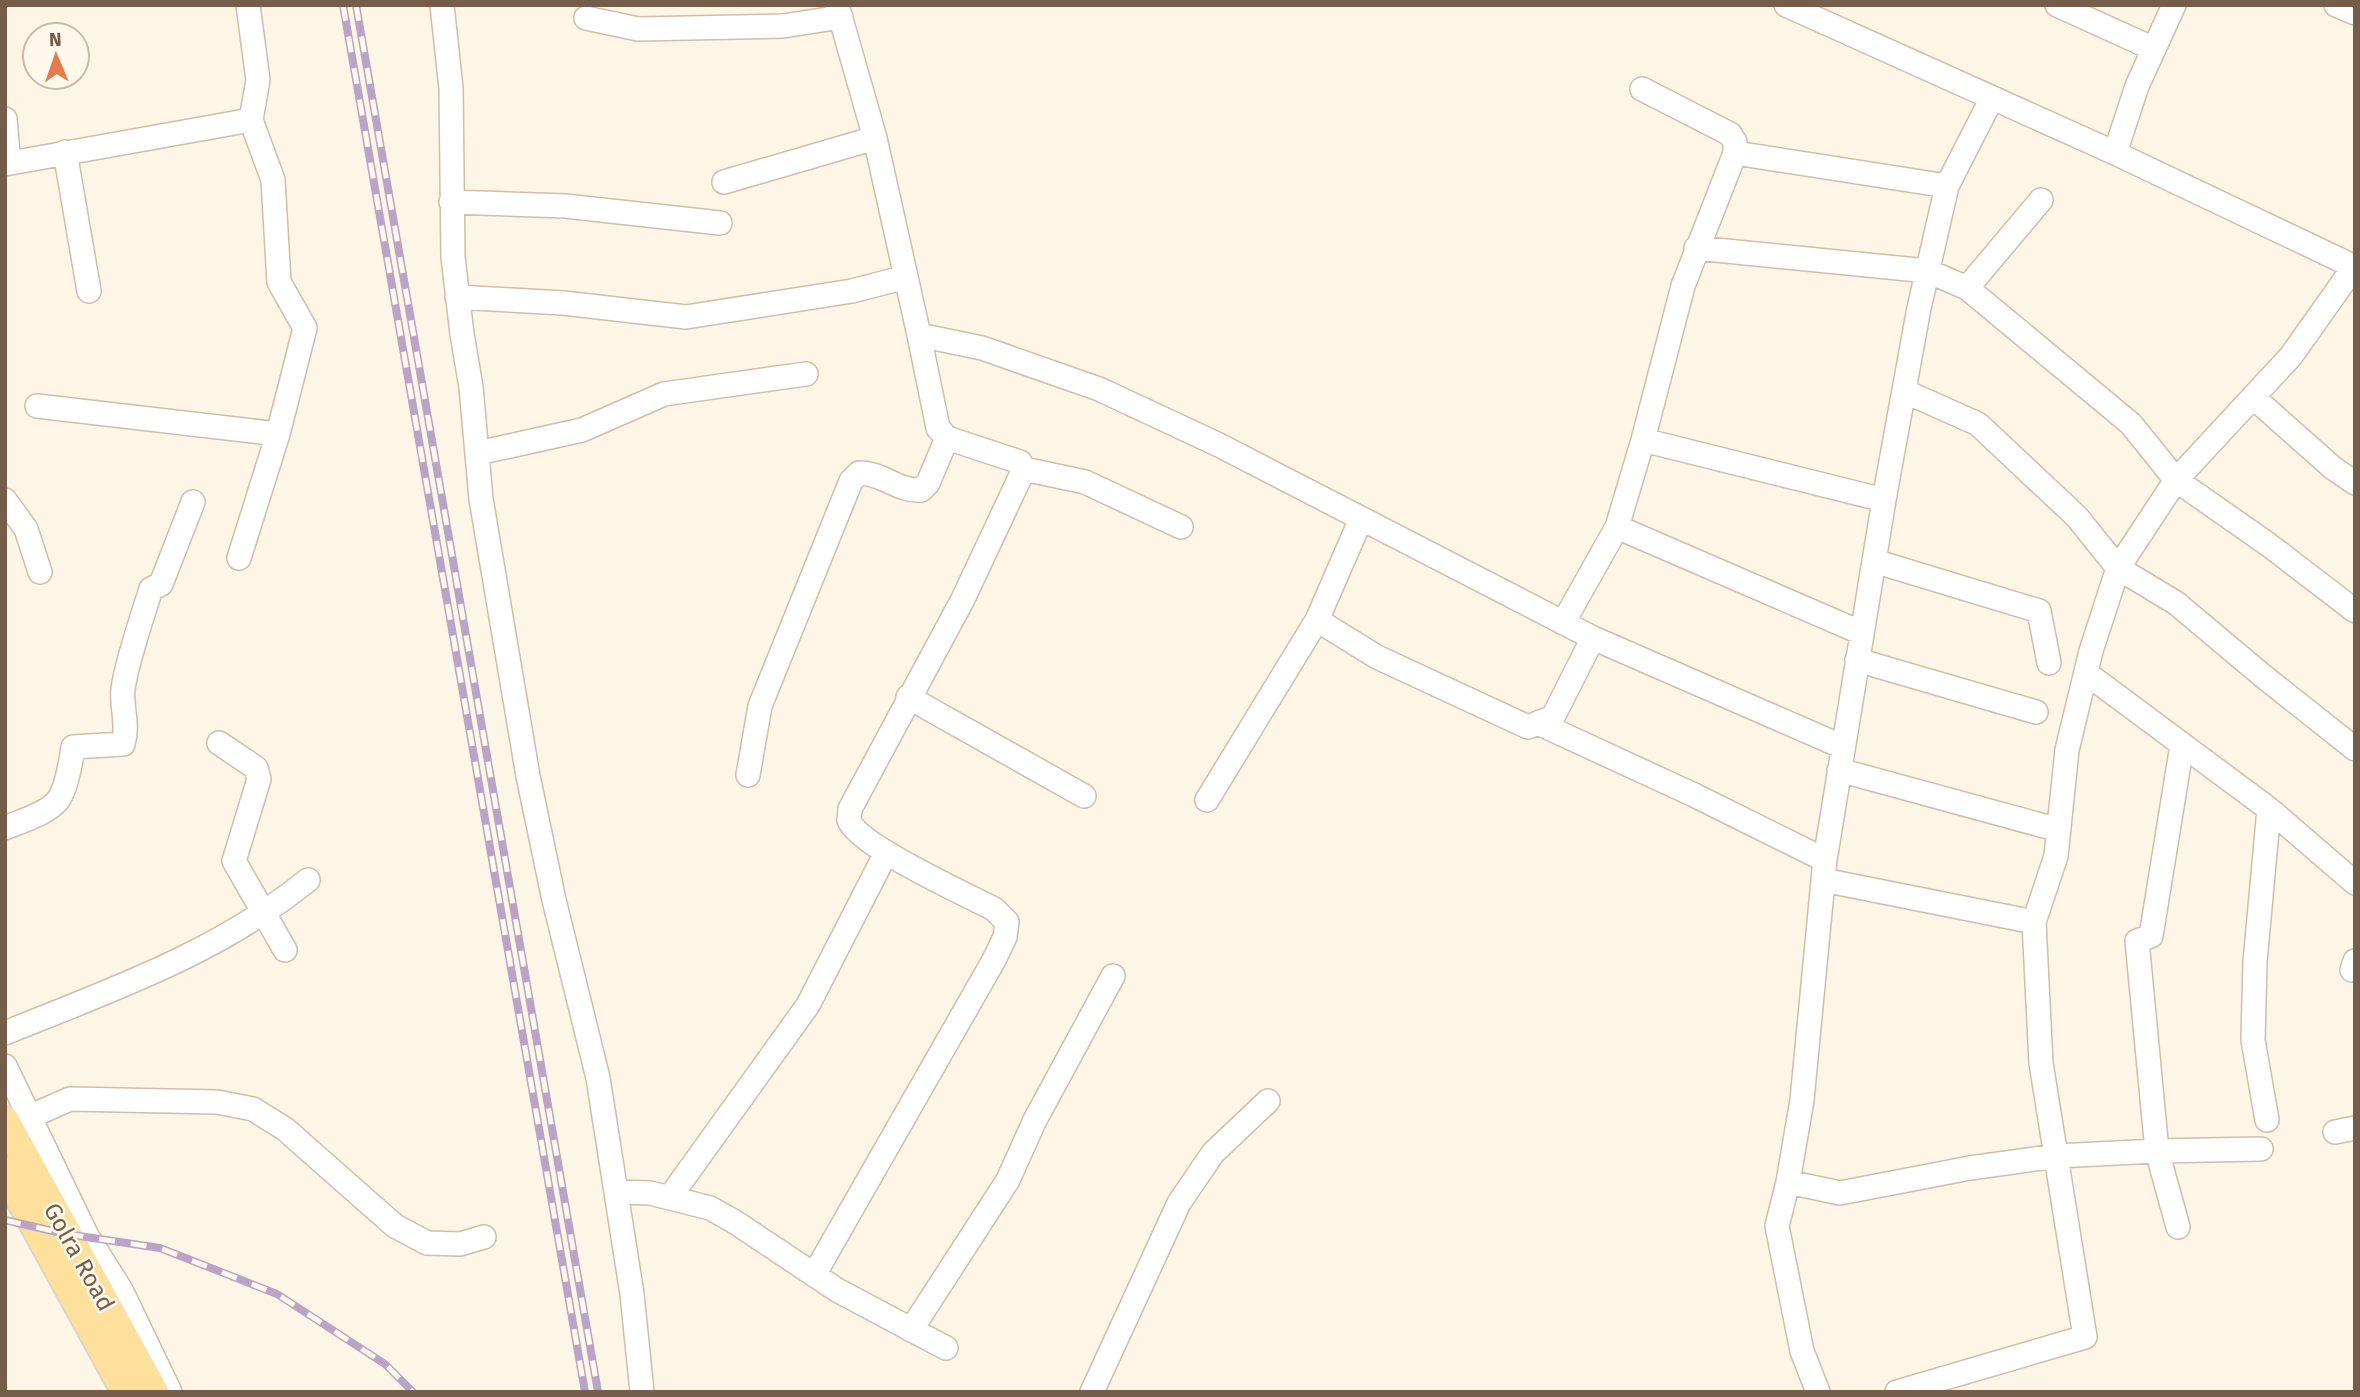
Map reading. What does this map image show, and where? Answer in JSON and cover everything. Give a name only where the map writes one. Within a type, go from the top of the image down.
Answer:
[{"type":"main road","name":"Golra Road","points":[[17,1119],[154,1392]]},
{"type":"main road","name":"Golra Road","points":[[5,1171],[126,1392]]},
{"type":"street","points":[[239,558],[278,434],[305,328],[279,282],[273,180],[251,120],[258,79],[248,5]]},
{"type":"street","points":[[442,5],[451,88],[453,257],[471,387],[481,499],[521,738],[554,900],[591,1047],[617,1192],[632,1294],[642,1392]]},
{"type":"street","points":[[1786,5],[2115,153],[2354,267],[2291,356],[2176,480],[2118,568],[2086,673],[2067,750],[2056,856],[2034,922],[2041,1063],[2085,1338],[1898,1392]]},
{"type":"street","points":[[2057,5],[2154,48]]},
{"type":"street","points":[[2115,153],[2137,86],[2174,5]]},
{"type":"street","points":[[2336,5],[2355,13]]},
{"type":"street","points":[[586,18],[638,29],[783,26],[839,11],[875,138],[938,428],[947,438],[1020,462],[1024,469],[1085,482],[1181,527]]},
{"type":"street","points":[[1563,623],[1617,527],[1683,286],[1735,153],[1735,142],[1730,134],[1642,89]]},
{"type":"street","points":[[1818,1392],[1802,1351],[1777,1226],[1788,1182],[1802,1100],[1824,870],[1884,500],[1928,271],[1947,186],[1992,98]]},
{"type":"street","points":[[5,119],[7,164],[251,120]]},
{"type":"street","points":[[724,182],[875,138]]},
{"type":"street","points":[[65,152],[89,291]]},
{"type":"street","points":[[1735,153],[1947,186]]},
{"type":"street","points":[[1967,288],[2041,200]]},
{"type":"street","points":[[451,202],[565,206],[720,223]]},
{"type":"street","points":[[1696,248],[1928,271],[1967,288],[2131,424],[2176,480],[2269,545],[2355,611]]},
{"type":"street","points":[[457,297],[563,303],[686,317],[840,294],[906,277]]},
{"type":"street","points":[[919,335],[982,348],[1100,389],[1219,445],[1592,638],[1841,758],[2059,830]]},
{"type":"street","points":[[478,453],[582,430],[664,394],[806,374]]},
{"type":"street","points":[[1904,391],[1978,424],[2077,517],[2118,568],[2176,603],[2355,749]]},
{"type":"street","points":[[2253,397],[2333,468],[2355,482]]},
{"type":"street","points":[[37,406],[278,434]]},
{"type":"street","points":[[748,775],[760,706],[851,481],[859,474],[869,473],[911,491],[921,490],[928,483],[947,438]]},
{"type":"street","points":[[1643,440],[1884,500]]},
{"type":"street","points":[[814,1275],[1005,937],[1007,922],[994,909],[886,853],[855,828],[849,819],[850,809],[962,599],[1024,469]]},
{"type":"street","points":[[5,500],[26,529],[40,572]]},
{"type":"street","points":[[5,828],[39,814],[58,800],[69,769],[73,747],[123,744],[127,733],[123,691],[144,613],[152,589],[161,584],[193,502]]},
{"type":"street","points":[[1207,800],[1317,620],[1361,519]]},
{"type":"street","points":[[1617,527],[1862,633]]},
{"type":"street","points":[[1874,561],[2039,611],[2049,663]]},
{"type":"street","points":[[1317,620],[1377,657],[1528,727],[1553,717],[1592,638]]},
{"type":"street","points":[[1857,660],[2036,712]]},
{"type":"street","points":[[2086,673],[2269,809],[2355,883]]},
{"type":"street","points":[[908,697],[1084,796]]},
{"type":"street","points":[[1538,723],[1694,795],[1824,870],[2034,922]]},
{"type":"street","points":[[219,743],[256,768],[259,779],[234,861],[285,950]]},
{"type":"street","points":[[2178,1227],[2157,1150],[2137,941],[2151,936],[2182,745]]},
{"type":"street","points":[[2267,1120],[2253,1040],[2255,962],[2269,809]]},
{"type":"street","points":[[670,1197],[808,1005],[886,853]]},
{"type":"street","points":[[5,1033],[177,963],[263,914],[308,880]]},
{"type":"street","points":[[911,1330],[1008,1181],[1035,1120],[1113,976]]},
{"type":"street","points":[[5,1066],[17,1119],[121,1290],[170,1392]]},
{"type":"street","points":[[17,1119],[70,1100],[217,1102],[253,1109],[285,1129],[395,1226],[427,1243],[460,1244],[484,1237]]},
{"type":"street","points":[[1092,1392],[1179,1203],[1213,1153],[1268,1101]]},
{"type":"street","points":[[1788,1182],[1840,1193],[1969,1168],[2056,1156],[2157,1150],[2261,1149]]},
{"type":"street","points":[[617,1192],[670,1197],[710,1208],[837,1290],[946,1348]]},
{"type":"railway","points":[[343,5],[585,1392]]},
{"type":"railway","points":[[356,5],[598,1392]]},
{"type":"railway","points":[[5,1220],[66,1234],[160,1248],[277,1294],[385,1364],[413,1392]]}]
